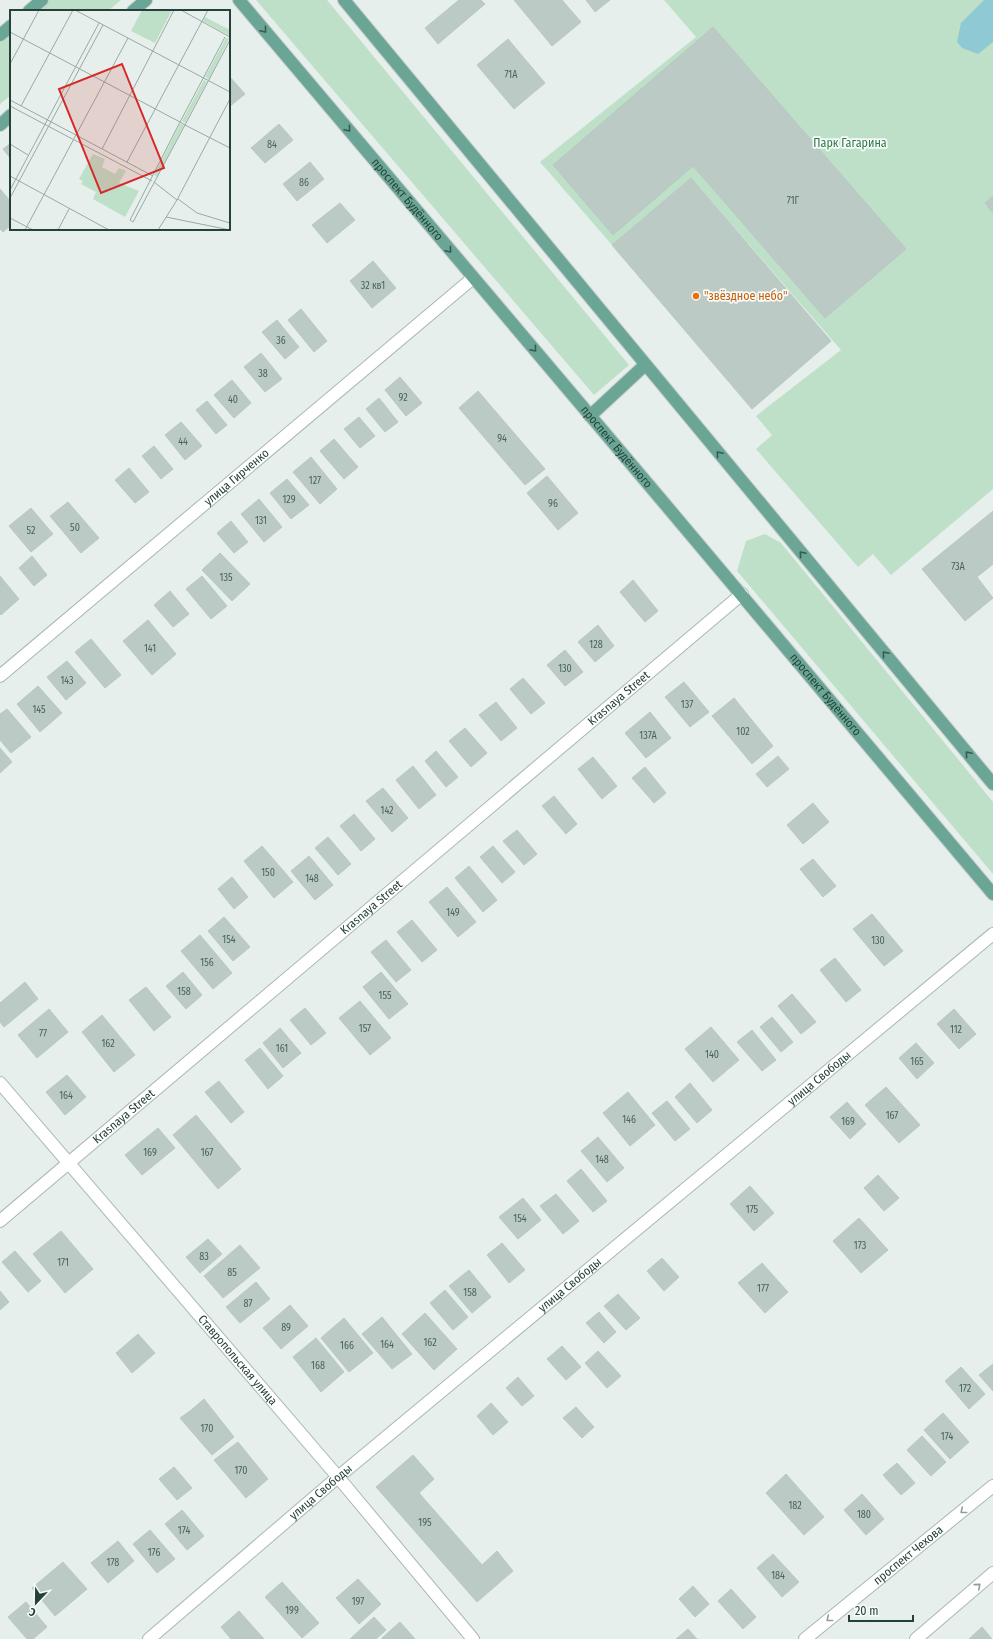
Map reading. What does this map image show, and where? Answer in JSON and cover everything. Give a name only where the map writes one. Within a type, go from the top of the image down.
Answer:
[{"type":"main road","points":[[30,10],[42,0]]},
{"type":"main road","points":[[134,10],[146,0]]},
{"type":"main road","name":"проспект Будённого","points":[[239,0],[742,594],[993,894]]},
{"type":"main road","points":[[344,0],[993,784]]},
{"type":"main road","points":[[0,35],[10,27]]},
{"type":"main road","points":[[0,125],[10,116]]},
{"type":"main road","points":[[590,416],[645,365]]},
{"type":"street","name":"улица Гирченко","points":[[0,676],[473,278]]},
{"type":"street","name":"Krasnaya Street","points":[[0,1221],[742,594]]},
{"type":"street","name":"улица Свободы","points":[[150,1639],[338,1477],[993,934]]},
{"type":"street","name":"Ставропольская улица","points":[[0,1083],[338,1477],[473,1639]]},
{"type":"street","name":"проспект Чехова","points":[[805,1639],[993,1486]]},
{"type":"street","points":[[916,1639],[993,1573]]},
{"type":"green space","points":[[48,0],[121,0],[109,10],[36,10]]},
{"type":"green space","points":[[256,0],[327,0],[629,365],[594,395]]},
{"type":"green space","name":"Парк Гагарина","points":[[664,0],[993,0],[993,489],[891,575],[873,554],[858,567],[756,449],[772,435],[756,416],[841,350],[691,178],[612,245],[540,162],[696,37]]},
{"type":"green space","points":[[10,33],[10,96],[0,104],[0,41]]},
{"type":"green space","points":[[765,534],[781,543],[993,802],[993,874],[737,571],[746,541]]},
{"type":"water","points":[[984,0],[993,0],[993,42],[978,54],[962,48],[957,42],[961,23]]},
{"type":"building","points":[[459,0],[481,0],[485,4],[438,44],[425,28]]},
{"type":"building","points":[[514,0],[562,0],[581,22],[552,46]]},
{"type":"building","points":[[586,0],[610,0],[595,12]]},
{"type":"building","points":[[713,27],[906,249],[825,318],[693,166],[613,235],[553,165]]},
{"type":"building","points":[[508,39],[545,83],[514,109],[477,65]]},
{"type":"building","points":[[230,77],[245,94],[230,106]]},
{"type":"building","points":[[279,124],[293,140],[265,163],[251,148]]},
{"type":"building","points":[[10,144],[10,158],[3,149]]},
{"type":"building","points":[[310,162],[324,179],[297,201],[283,184]]},
{"type":"building","points":[[691,178],[831,341],[752,409],[612,245]]},
{"type":"building","points":[[0,189],[10,201],[10,226],[3,232],[0,229]]},
{"type":"building","points":[[993,196],[993,213],[985,203]]},
{"type":"building","points":[[340,203],[355,220],[327,243],[312,225]]},
{"type":"building","points":[[373,261],[396,288],[372,308],[350,281]]},
{"type":"building","points":[[301,309],[327,341],[314,352],[288,320]]},
{"type":"building","points":[[277,320],[299,347],[285,359],[262,332]]},
{"type":"building","points":[[261,353],[282,379],[265,392],[244,367]]},
{"type":"building","points":[[400,377],[422,403],[406,416],[385,390]]},
{"type":"building","points":[[232,380],[251,403],[234,418],[214,395]]},
{"type":"building","points":[[478,391],[545,469],[525,485],[459,408]]},
{"type":"building","points":[[379,398],[398,422],[385,432],[366,409]]},
{"type":"building","points":[[207,401],[227,425],[216,434],[196,410]]},
{"type":"building","points":[[359,417],[375,436],[360,448],[344,429]]},
{"type":"building","points":[[181,422],[202,446],[185,460],[165,435]]},
{"type":"building","points":[[334,439],[358,467],[344,479],[320,451]]},
{"type":"building","points":[[154,446],[173,469],[161,479],[142,456]]},
{"type":"building","points":[[311,457],[337,489],[320,504],[293,472]]},
{"type":"building","points":[[129,468],[149,492],[135,503],[115,480]]},
{"type":"building","points":[[547,476],[578,513],[558,530],[527,493]]},
{"type":"building","points":[[287,479],[309,505],[291,519],[270,493]]},
{"type":"building","points":[[259,499],[282,527],[264,542],[241,514]]},
{"type":"building","points":[[68,502],[99,538],[81,553],[50,516]]},
{"type":"building","points":[[31,508],[53,534],[31,552],[9,526]]},
{"type":"building","points":[[993,511],[993,564],[977,577],[993,598],[965,621],[922,569]]},
{"type":"building","points":[[231,521],[248,542],[234,553],[217,533]]},
{"type":"building","points":[[220,553],[250,584],[232,601],[202,570]]},
{"type":"building","points":[[32,556],[47,575],[34,586],[19,568]]},
{"type":"building","points":[[0,576],[19,599],[1,615],[0,614]]},
{"type":"building","points":[[202,576],[227,606],[211,619],[186,589]]},
{"type":"building","points":[[633,580],[658,611],[645,622],[620,592]]},
{"type":"building","points":[[170,591],[189,614],[173,627],[154,605]]},
{"type":"building","points":[[148,620],[176,654],[152,675],[123,641]]},
{"type":"building","points":[[598,625],[614,646],[595,662],[578,642]]},
{"type":"building","points":[[91,639],[121,675],[105,688],[75,652]]},
{"type":"building","points":[[565,650],[583,672],[565,686],[547,665]]},
{"type":"building","points":[[67,661],[86,683],[66,700],[47,677]]},
{"type":"building","points":[[523,678],[545,703],[531,714],[510,689]]},
{"type":"building","points":[[684,682],[709,712],[690,727],[665,697]]},
{"type":"building","points":[[38,686],[62,713],[40,732],[17,704]]},
{"type":"building","points":[[734,698],[773,746],[752,764],[712,716]]},
{"type":"building","points":[[496,702],[517,728],[501,741],[479,715]]},
{"type":"building","points":[[7,709],[31,737],[11,753],[0,740],[0,714]]},
{"type":"building","points":[[650,712],[671,738],[646,758],[625,733]]},
{"type":"building","points":[[465,728],[487,753],[471,767],[449,741]]},
{"type":"building","points":[[0,748],[12,762],[0,773]]},
{"type":"building","points":[[436,751],[458,777],[446,787],[425,761]]},
{"type":"building","points":[[778,756],[789,769],[767,787],[756,774]]},
{"type":"building","points":[[593,757],[617,786],[602,799],[578,769]]},
{"type":"building","points":[[413,766],[436,795],[419,809],[396,780]]},
{"type":"building","points":[[645,767],[666,793],[654,803],[632,778]]},
{"type":"building","points":[[383,788],[408,818],[392,832],[366,801]]},
{"type":"building","points":[[554,796],[577,824],[566,834],[542,806]]},
{"type":"building","points":[[813,803],[829,822],[803,844],[787,825]]},
{"type":"building","points":[[354,814],[375,839],[361,851],[340,826]]},
{"type":"building","points":[[517,830],[537,854],[524,865],[503,841]]},
{"type":"building","points":[[328,837],[351,864],[338,875],[315,848]]},
{"type":"building","points":[[262,846],[293,882],[274,898],[244,861]]},
{"type":"building","points":[[493,846],[515,872],[502,883],[480,857]]},
{"type":"building","points":[[309,856],[333,885],[315,900],[291,871]]},
{"type":"building","points":[[813,859],[836,886],[823,897],[800,869]]},
{"type":"building","points":[[469,866],[497,900],[483,912],[455,878]]},
{"type":"building","points":[[232,877],[248,897],[234,909],[218,889]]},
{"type":"building","points":[[447,887],[476,922],[458,937],[429,902]]},
{"type":"building","points":[[872,914],[903,951],[884,966],[853,929]]},
{"type":"building","points":[[224,917],[250,947],[233,961],[208,931]]},
{"type":"building","points":[[412,920],[437,950],[422,962],[397,932]]},
{"type":"building","points":[[200,935],[232,973],[213,989],[181,951]]},
{"type":"building","points":[[386,940],[411,970],[396,982],[371,952]]},
{"type":"building","points":[[835,958],[861,990],[846,1002],[820,970]]},
{"type":"building","points":[[183,972],[202,995],[186,1009],[166,986]]},
{"type":"building","points":[[381,972],[408,1004],[389,1019],[363,987]]},
{"type":"building","points":[[25,982],[38,999],[4,1027],[0,1022],[0,1003]]},
{"type":"building","points":[[146,987],[171,1017],[154,1031],[129,1000]]},
{"type":"building","points":[[792,994],[816,1022],[801,1034],[778,1006]]},
{"type":"building","points":[[360,1001],[391,1038],[370,1055],[339,1018]]},
{"type":"building","points":[[305,1008],[326,1033],[311,1045],[290,1020]]},
{"type":"building","points":[[49,1009],[68,1032],[37,1058],[18,1035]]},
{"type":"building","points":[[954,1009],[976,1034],[959,1049],[937,1024]]},
{"type":"building","points":[[102,1015],[135,1055],[114,1072],[82,1032]]},
{"type":"building","points":[[772,1017],[793,1042],[781,1052],[760,1027]]},
{"type":"building","points":[[711,1027],[739,1060],[713,1082],[685,1049]]},
{"type":"building","points":[[280,1028],[301,1053],[283,1068],[263,1043]]},
{"type":"building","points":[[752,1030],[776,1060],[762,1071],[737,1042]]},
{"type":"building","points":[[916,1043],[934,1063],[917,1079],[899,1058]]},
{"type":"building","points":[[260,1048],[283,1076],[268,1089],[245,1060]]},
{"type":"building","points":[[67,1075],[86,1097],[65,1115],[46,1092]]},
{"type":"building","points":[[219,1081],[244,1112],[231,1123],[205,1092]]},
{"type":"building","points":[[690,1083],[712,1110],[697,1123],[675,1097]]},
{"type":"building","points":[[886,1087],[920,1125],[899,1143],[865,1105]]},
{"type":"building","points":[[628,1092],[655,1125],[630,1146],[603,1113]]},
{"type":"building","points":[[667,1101],[690,1129],[675,1141],[652,1113]]},
{"type":"building","points":[[847,1102],[866,1124],[850,1139],[830,1117]]},
{"type":"building","points":[[196,1115],[241,1169],[218,1189],[173,1135]]},
{"type":"building","points":[[158,1128],[175,1148],[142,1175],[125,1155]]},
{"type":"building","points":[[598,1137],[624,1168],[607,1182],[581,1151]]},
{"type":"building","points":[[581,1169],[607,1201],[593,1212],[567,1181]]},
{"type":"building","points":[[878,1175],[899,1198],[884,1211],[864,1188]]},
{"type":"building","points":[[750,1186],[774,1213],[754,1231],[730,1204]]},
{"type":"building","points":[[556,1194],[579,1221],[563,1234],[540,1206]]},
{"type":"building","points":[[523,1198],[541,1220],[518,1239],[499,1217]]},
{"type":"building","points":[[859,1218],[888,1250],[861,1273],[833,1241]]},
{"type":"building","points":[[61,1231],[93,1269],[65,1293],[33,1254]]},
{"type":"building","points":[[208,1239],[222,1254],[200,1273],[186,1257]]},
{"type":"building","points":[[502,1243],[525,1270],[509,1283],[487,1255]]},
{"type":"building","points":[[240,1245],[260,1268],[223,1298],[204,1276]]},
{"type":"building","points":[[15,1251],[41,1281],[28,1292],[2,1262]]},
{"type":"building","points":[[662,1258],[679,1277],[664,1291],[647,1271]]},
{"type":"building","points":[[762,1263],[788,1292],[765,1313],[738,1283]]},
{"type":"building","points":[[469,1270],[491,1297],[472,1313],[449,1286]]},
{"type":"building","points":[[256,1282],[270,1299],[240,1323],[226,1307]]},
{"type":"building","points":[[445,1290],[468,1317],[453,1330],[430,1303]]},
{"type":"building","points":[[0,1291],[9,1302],[0,1310]]},
{"type":"building","points":[[618,1294],[640,1318],[626,1330],[604,1306]]},
{"type":"building","points":[[290,1305],[308,1326],[281,1349],[263,1328]]},
{"type":"building","points":[[599,1312],[616,1332],[604,1343],[586,1323]]},
{"type":"building","points":[[425,1313],[457,1349],[434,1370],[402,1334]]},
{"type":"building","points":[[382,1317],[412,1354],[392,1369],[362,1334]]},
{"type":"building","points":[[344,1318],[373,1353],[349,1372],[321,1338]]},
{"type":"building","points":[[138,1334],[155,1353],[132,1373],[116,1353]]},
{"type":"building","points":[[316,1338],[344,1372],[321,1392],[293,1357]]},
{"type":"building","points":[[562,1346],[581,1367],[566,1380],[547,1359]]},
{"type":"building","points":[[598,1351],[621,1376],[607,1388],[585,1363]]},
{"type":"building","points":[[993,1364],[993,1391],[979,1375]]},
{"type":"building","points":[[961,1367],[985,1394],[969,1409],[945,1381]]},
{"type":"building","points":[[518,1377],[534,1396],[522,1406],[506,1388]]},
{"type":"building","points":[[204,1399],[234,1437],[212,1455],[180,1418]]},
{"type":"building","points":[[491,1403],[508,1422],[493,1435],[477,1416]]},
{"type":"building","points":[[576,1407],[594,1427],[582,1438],[563,1418]]},
{"type":"building","points":[[943,1413],[969,1442],[950,1459],[924,1430]]},
{"type":"building","points":[[922,1436],[946,1462],[931,1476],[907,1450]]},
{"type":"building","points":[[238,1442],[268,1479],[246,1498],[214,1460]]},
{"type":"building","points":[[413,1455],[434,1479],[419,1493],[482,1565],[497,1551],[513,1571],[477,1602],[376,1487]]},
{"type":"building","points":[[897,1463],[915,1483],[901,1495],[883,1475]]},
{"type":"building","points":[[174,1467],[192,1488],[177,1500],[159,1479]]},
{"type":"building","points":[[786,1474],[824,1517],[804,1535],[766,1493]]},
{"type":"building","points":[[862,1494],[884,1519],[866,1535],[844,1510]]},
{"type":"building","points":[[182,1510],[204,1536],[187,1550],[165,1524]]},
{"type":"building","points":[[150,1530],[175,1559],[157,1573],[133,1544]]},
{"type":"building","points":[[118,1541],[134,1561],[108,1583],[91,1563]]},
{"type":"building","points":[[773,1554],[799,1582],[782,1597],[757,1568]]},
{"type":"building","points":[[63,1562],[87,1589],[55,1616],[32,1588]]},
{"type":"building","points":[[358,1579],[381,1604],[359,1624],[336,1598]]},
{"type":"building","points":[[282,1582],[319,1623],[302,1638],[265,1597]]},
{"type":"building","points":[[693,1586],[709,1604],[695,1617],[679,1599]]},
{"type":"building","points":[[731,1589],[756,1617],[743,1629],[718,1601]]},
{"type":"building","points":[[26,1602],[47,1627],[33,1639],[27,1639],[8,1617]]},
{"type":"building","points":[[239,1611],[264,1639],[231,1639],[221,1627]]},
{"type":"building","points":[[374,1617],[386,1630],[376,1639],[350,1639]]},
{"type":"building","points":[[400,1622],[415,1639],[382,1639],[382,1638]]},
{"type":"building","points":[[982,1627],[992,1639],[969,1639]]},
{"type":"building","points":[[688,1629],[697,1639],[676,1639]]},
{"type":"place","name":"\"звёздное небо\"","points":[[696,296]]}]
